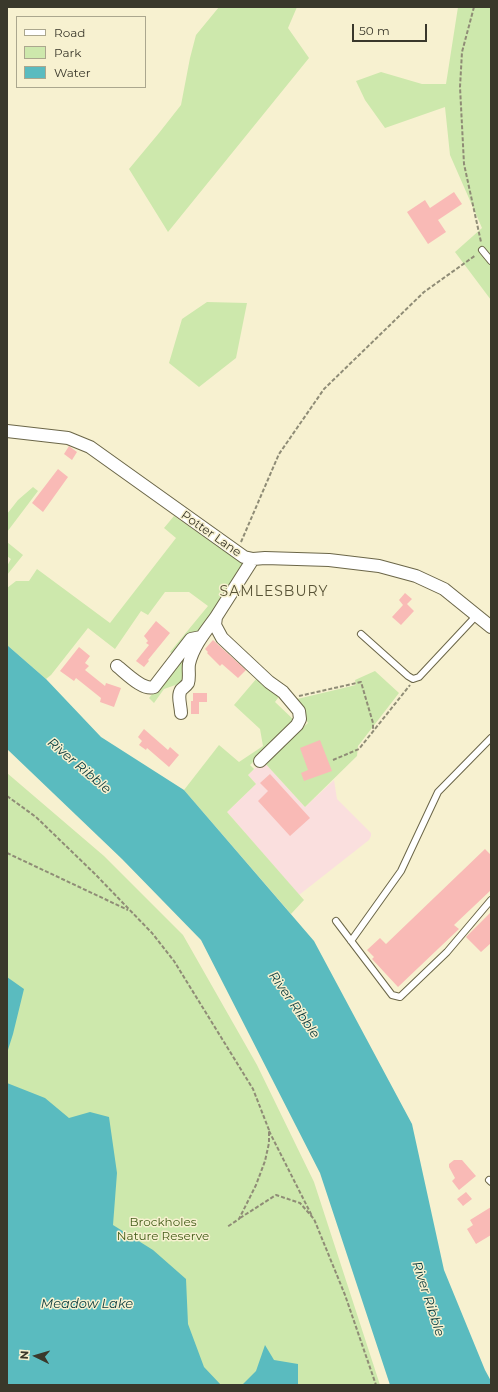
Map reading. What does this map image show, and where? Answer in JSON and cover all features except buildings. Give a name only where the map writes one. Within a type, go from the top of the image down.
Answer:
[{"type":"street","name":"Potter Lane","points":[[7,431],[68,438],[90,447],[244,557],[253,559],[329,560],[379,566],[416,576],[444,589],[491,627]]},
{"type":"street","points":[[181,713],[181,702],[179,698],[180,691],[188,683],[189,664],[195,647],[253,559]]},
{"type":"street","points":[[216,616],[216,625],[222,638],[269,682],[283,692],[299,711],[300,719],[297,725],[260,761]]},
{"type":"street","points":[[117,666],[144,687],[154,687],[191,639],[201,637]]},
{"type":"lane","points":[[482,250],[491,262]]},
{"type":"lane","points":[[361,634],[408,676],[413,678],[419,676],[476,616]]},
{"type":"lane","points":[[351,941],[401,871],[438,792],[491,738]]},
{"type":"lane","points":[[336,922],[392,995],[400,997],[447,952],[491,900]]},
{"type":"path","points":[[236,552],[279,454],[324,389],[424,292],[482,250],[464,164],[460,87],[462,52],[474,7]]},
{"type":"path","points":[[333,760],[359,749],[411,684],[413,678]]},
{"type":"path","points":[[288,699],[361,682],[373,723],[373,731]]},
{"type":"path","points":[[7,796],[36,817],[95,874],[152,933],[174,961],[253,1089],[269,1130],[314,1219],[345,1294],[376,1385]]},
{"type":"path","points":[[7,853],[130,910]]},
{"type":"path","points":[[238,1219],[256,1185],[265,1161],[269,1143],[269,1130]]},
{"type":"path","points":[[227,1228],[238,1219],[276,1195],[300,1204],[314,1219]]},
{"type":"shaded area","points":[[263,761],[305,807],[334,780],[337,799],[371,833],[369,840],[299,895],[227,812],[256,784],[248,775]]},
{"type":"green space","points":[[219,7],[297,7],[288,28],[309,58],[168,232],[129,169],[181,105],[196,35]]},
{"type":"green space","points":[[458,7],[491,7],[491,300],[455,252],[482,228],[450,155],[445,107],[385,128],[365,100],[356,81],[381,72],[422,84],[446,84]]},
{"type":"green space","points":[[207,302],[247,303],[236,358],[199,387],[169,363],[182,319]]},
{"type":"green space","points":[[33,487],[38,491],[7,532],[7,514],[18,500]]},
{"type":"green space","points":[[174,516],[244,564],[198,633],[174,655],[170,652],[208,606],[189,592],[165,592],[148,615],[141,611],[115,649],[88,628],[51,675],[46,679],[7,645],[7,588],[16,581],[29,581],[37,569],[110,623],[176,538],[164,528]]},
{"type":"green space","points":[[7,542],[23,555],[7,575],[7,566],[11,559],[7,556]]},
{"type":"green space","points":[[182,658],[186,661],[184,682],[164,689],[154,703],[149,698]]},
{"type":"green space","points":[[375,671],[399,693],[358,746],[357,756],[305,807],[263,761],[308,723],[293,700],[356,685],[355,680]]},
{"type":"green space","points":[[257,678],[281,694],[275,702],[295,721],[250,765],[254,769],[248,775],[256,784],[227,812],[304,900],[291,914],[184,790],[219,745],[239,762],[263,746],[260,729],[234,705]]},
{"type":"green space","name":"Brockholes Nature Reserve","points":[[7,773],[104,856],[183,935],[257,1065],[314,1182],[380,1385],[7,1385]]},
{"type":"water","name":"River Ribble","points":[[7,645],[46,679],[101,737],[184,790],[314,941],[412,1124],[444,1270],[485,1370],[491,1381],[491,1385],[390,1385],[320,1173],[201,940],[122,859],[7,749]]},
{"type":"water","points":[[7,977],[24,989],[7,1053]]},
{"type":"water","name":"Meadow Lake","points":[[7,1083],[45,1098],[69,1118],[90,1112],[109,1117],[117,1173],[113,1225],[153,1250],[186,1279],[188,1324],[204,1367],[221,1385],[7,1385]]},
{"type":"water","points":[[265,1345],[274,1360],[298,1364],[298,1385],[242,1385],[256,1371]]},
{"type":"district","name":"SAMLESBURY","points":[[274,592]]}]
